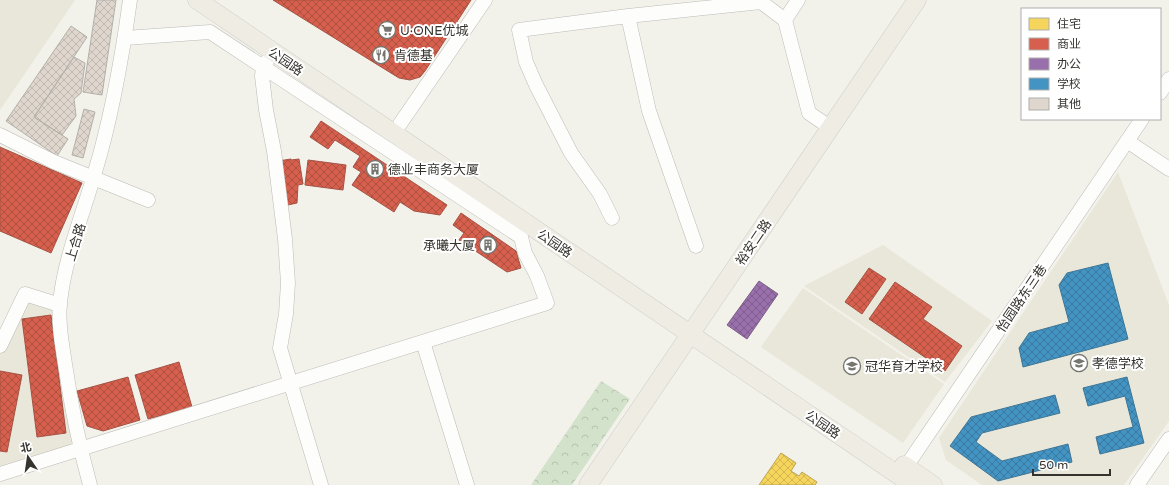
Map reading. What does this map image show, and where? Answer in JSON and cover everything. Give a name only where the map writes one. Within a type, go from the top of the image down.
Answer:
[{"type":"main road","name":"公园路","points":[[197,0],[516,216],[690,327]]},
{"type":"main road","name":"公园路","points":[[217,0],[400,124],[906,476],[933,485]]},
{"type":"main road","name":"裕安二路","points":[[827,125],[905,0]]},
{"type":"main road","name":"裕安二路","points":[[588,485],[690,327],[827,125],[917,0]]},
{"type":"main road","name":"裕安二路","points":[[577,485],[690,327]]},
{"type":"street","name":"上合路","points":[[90,485],[80,449],[64,360],[60,324],[60,305],[62,284],[94,178],[111,111],[125,38],[130,0]]},
{"type":"street","points":[[400,124],[485,0]]},
{"type":"street","points":[[785,20],[798,0]]},
{"type":"street","points":[[612,218],[600,194],[571,153],[536,86],[526,62],[518,30],[760,1],[785,20],[809,113],[827,125]]},
{"type":"street","points":[[628,16],[649,111],[696,246]]},
{"type":"street","points":[[125,38],[210,32],[521,237]]},
{"type":"street","points":[[272,51],[264,67],[262,76],[266,110],[274,151],[285,239],[288,283],[286,314],[280,348],[289,384],[321,485]]},
{"type":"street","points":[[1161,91],[1169,79]]},
{"type":"street","name":"怡园路东三巷","points":[[906,476],[1141,120]]},
{"type":"street","points":[[0,135],[54,162],[148,200]]},
{"type":"street","points":[[1127,141],[1169,169]]},
{"type":"street","points":[[0,474],[547,303],[537,276],[525,253],[516,216]]},
{"type":"street","points":[[0,346],[25,294],[60,305]]},
{"type":"street","points":[[423,342],[467,485]]},
{"type":"street","points":[[1137,485],[1169,439]]},
{"type":"shaded area","points":[[0,0],[75,0],[0,110]]},
{"type":"shaded area","name":"孝德学校","points":[[1118,172],[1169,305],[1169,421],[1124,485],[982,485],[946,460],[939,438]]},
{"type":"shaded area","points":[[883,245],[992,321],[945,382],[804,286]]},
{"type":"shaded area","name":"冠华育才学校","points":[[803,288],[944,384],[903,443],[761,347]]},
{"type":"shaded area","points":[[27,297],[57,307],[76,447],[0,471],[0,352]]},
{"type":"green space","points":[[601,381],[630,399],[572,485],[531,485]]},
{"type":"building: 住宅","points":[[356,0],[401,0],[408,24],[375,32],[351,28]]},
{"type":"building: 住宅","points":[[424,0],[456,0],[445,15]]},
{"type":"building: 住宅","points":[[781,453],[796,463],[791,471],[799,476],[802,472],[817,482],[815,485],[759,485]]},
{"type":"building: 商业","name":"U·ONE优城","points":[[273,0],[471,0],[425,71],[420,77],[410,80],[399,78]]},
{"type":"building: 商业","name":"德业丰商务大厦","points":[[321,121],[447,205],[440,215],[414,211],[400,202],[394,212],[352,185],[361,172],[353,167],[360,156],[335,140],[328,149],[310,137]]},
{"type":"building: 商业","points":[[0,147],[82,183],[51,253],[0,231]]},
{"type":"building: 商业","points":[[299,159],[303,184],[298,185],[297,203],[283,206],[278,161]]},
{"type":"building: 商业","points":[[308,160],[346,165],[343,190],[305,185]]},
{"type":"building: 商业","name":"承曦大厦","points":[[461,213],[516,251],[521,268],[507,272],[459,240],[464,233],[453,225]]},
{"type":"building: 商业","points":[[869,268],[886,279],[862,314],[845,302]]},
{"type":"building: 商业","points":[[895,282],[932,307],[923,319],[962,346],[945,371],[869,319]]},
{"type":"building: 商业","points":[[51,315],[66,433],[37,437],[22,319]]},
{"type":"building: 商业","points":[[179,362],[192,407],[148,419],[135,375]]},
{"type":"building: 商业","points":[[0,371],[22,375],[7,452],[0,451]]},
{"type":"building: 商业","points":[[128,377],[140,420],[103,431],[87,426],[77,391]]},
{"type":"building: 办公","points":[[759,281],[778,294],[747,339],[727,325]]},
{"type":"building: 学校","points":[[1108,263],[1128,339],[1023,367],[1019,348],[1029,333],[1069,322],[1059,285],[1067,273]]},
{"type":"building: 学校","points":[[1127,377],[1144,443],[1100,454],[1096,437],[1133,427],[1125,396],[1088,406],[1083,388]]},
{"type":"building: 学校","points":[[1055,395],[1060,413],[982,433],[976,442],[1002,461],[1068,444],[1072,462],[998,481],[950,446],[971,417]]},
{"type":"building: 其他","points":[[97,0],[116,0],[102,95],[83,92]]},
{"type":"building: 其他","points":[[71,26],[87,37],[34,117],[68,139],[57,156],[6,121]]},
{"type":"building: 其他","points":[[74,57],[85,63],[81,93],[74,99],[76,116],[62,135],[34,117]]},
{"type":"building: 其他","points":[[84,109],[95,112],[83,158],[72,155]]},
{"type":"place","name":"U·ONE优城","points":[[387,30]]},
{"type":"place","name":"肯德基","points":[[381,55]]},
{"type":"place","name":"德业丰商务大厦","points":[[375,169]]},
{"type":"place","name":"承曦大厦","points":[[488,245]]},
{"type":"place","name":"孝德学校","points":[[1079,363]]},
{"type":"place","name":"冠华育才学校","points":[[852,366]]}]
